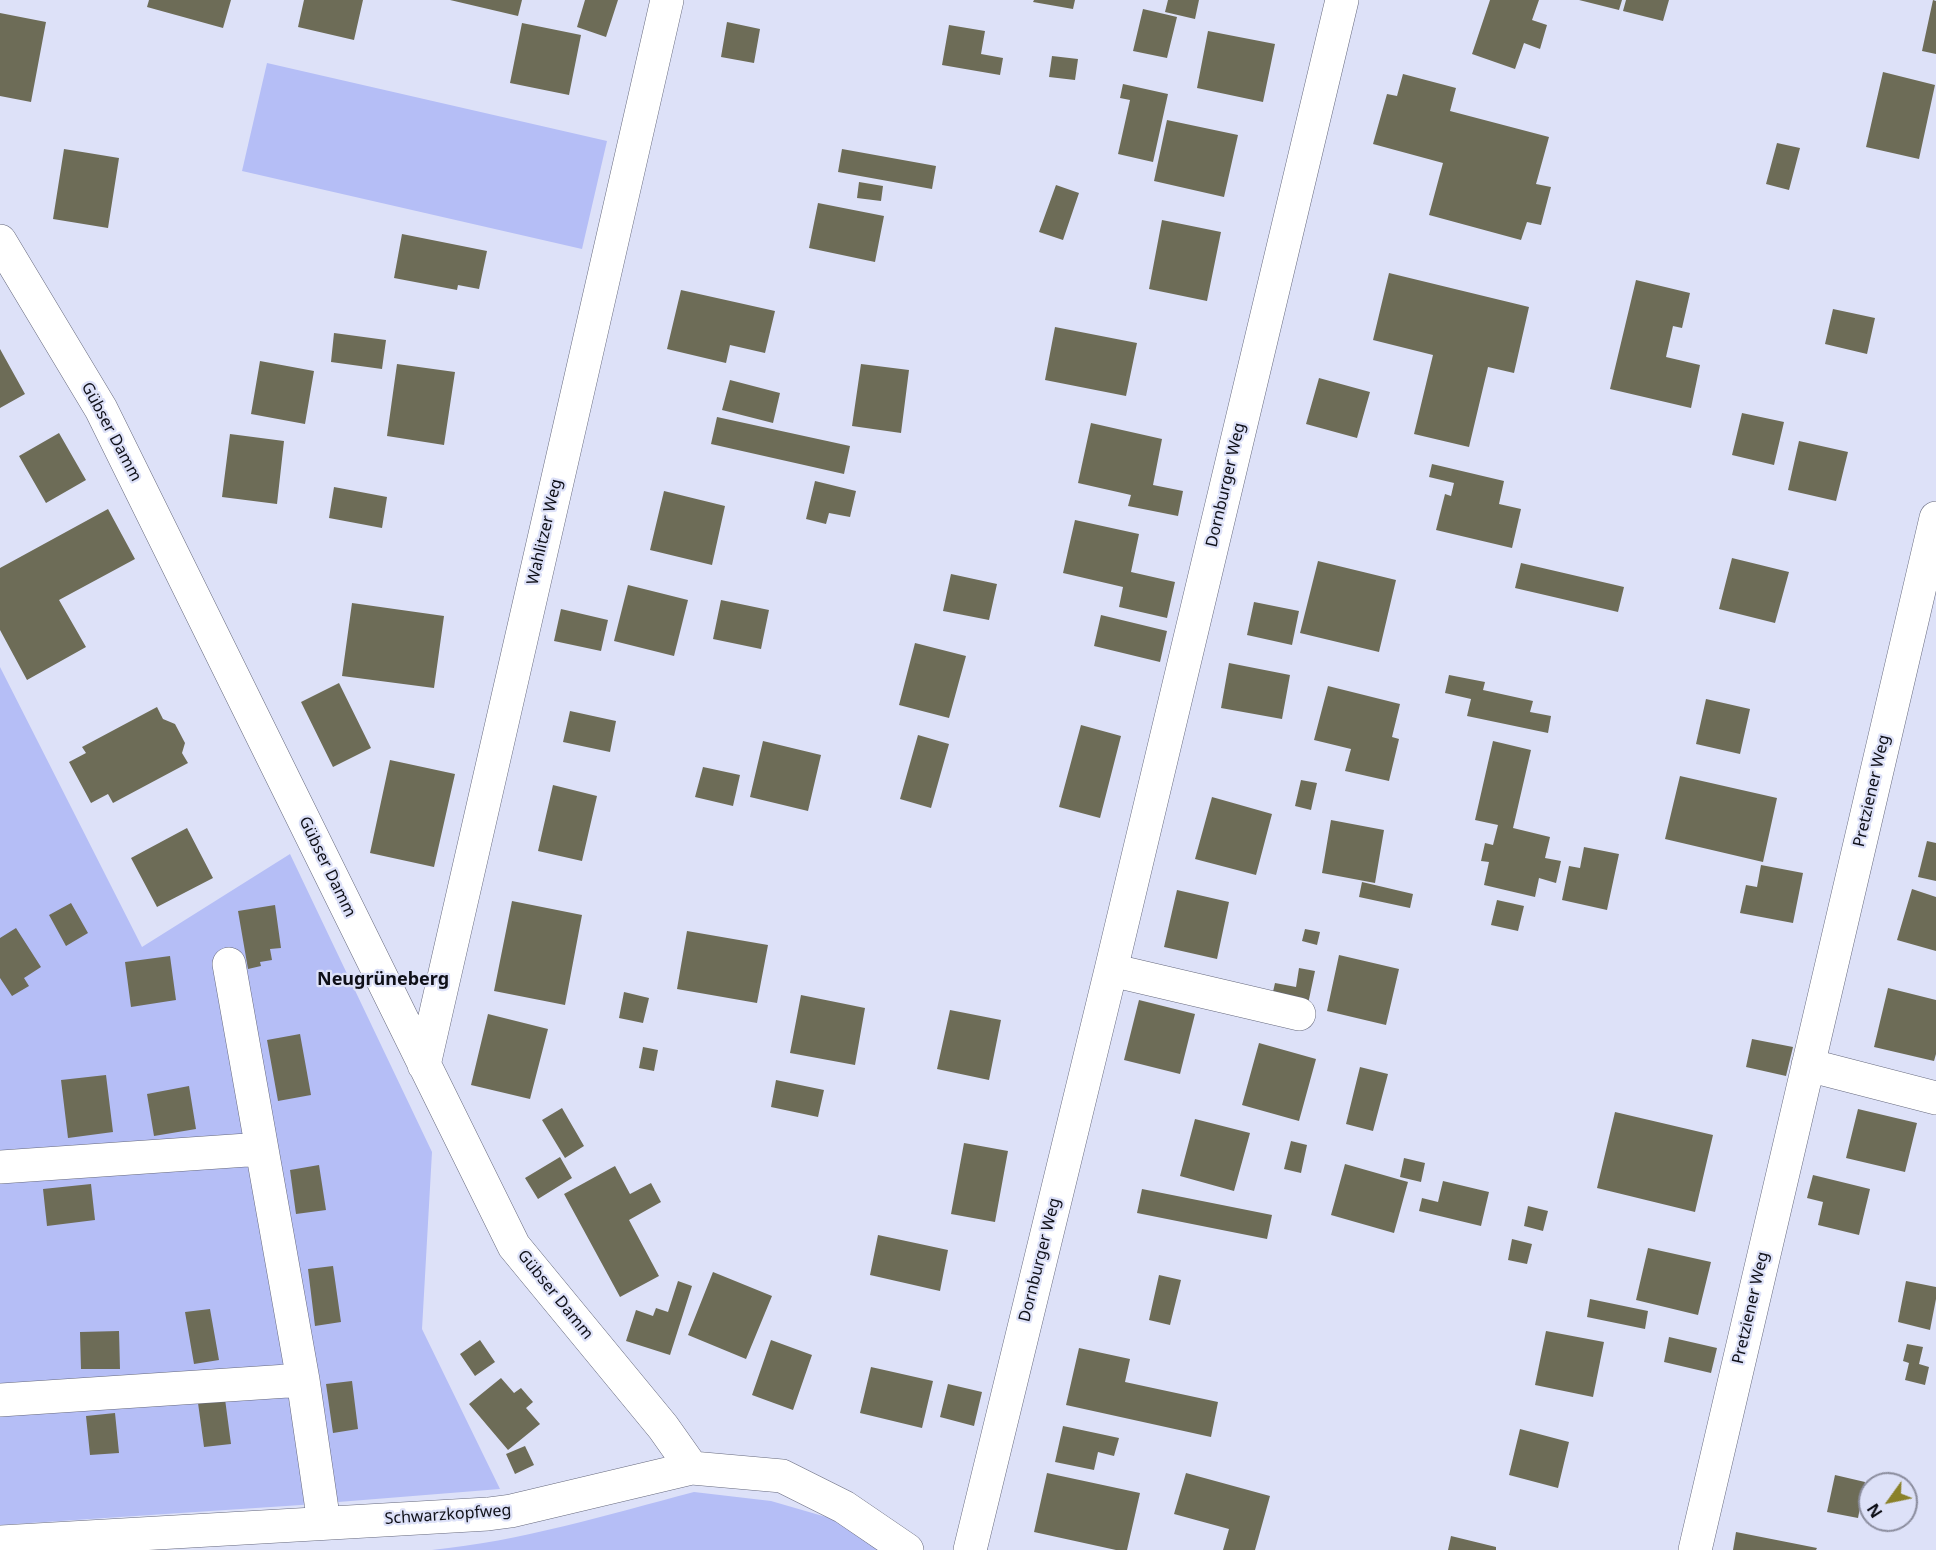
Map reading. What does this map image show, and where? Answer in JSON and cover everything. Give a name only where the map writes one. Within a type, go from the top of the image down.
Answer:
[{"type":"street","name":"Wahlitzer Weg","points":[[424,1065],[667,0]]},
{"type":"street","name":"Dornburger Weg","points":[[969,1550],[1111,970],[1342,0]]},
{"type":"street","name":"Gübser Damm","points":[[0,241],[101,409],[514,1246],[663,1427],[692,1468]]},
{"type":"street","name":"Pretziener Weg","points":[[1695,1550],[1936,518]]},
{"type":"street","points":[[229,964],[303,1380],[324,1523]]},
{"type":"street","points":[[1111,970],[1299,1014]]},
{"type":"street","points":[[1808,1065],[1936,1098]]},
{"type":"street","points":[[0,1167],[262,1149]]},
{"type":"street","points":[[0,1400],[303,1380]]},
{"type":"street","name":"Schwarzkopfweg","points":[[0,1542],[488,1514],[511,1511],[692,1468],[782,1476],[844,1507],[907,1550]]},
{"type":"shaded area","points":[[267,63],[607,141],[582,249],[242,171]]},
{"type":"shaded area","points":[[0,667],[142,947],[290,854],[432,1152],[422,1329],[500,1489],[0,1525]]},
{"type":"shaded area","points":[[694,1492],[771,1501],[840,1521],[878,1550],[432,1550],[531,1534]]},
{"type":"building","points":[[149,0],[231,0],[223,28],[147,7]]},
{"type":"building","points":[[304,0],[363,0],[354,40],[298,27]]},
{"type":"building","points":[[450,0],[522,0],[518,16]]},
{"type":"building","points":[[585,0],[618,0],[606,37],[577,27]]},
{"type":"building","points":[[1034,0],[1075,0],[1073,9],[1033,2]]},
{"type":"building","points":[[1168,0],[1199,0],[1195,19],[1165,12]]},
{"type":"building","points":[[1490,0],[1539,0],[1532,20],[1547,25],[1540,49],[1524,43],[1515,69],[1472,54]]},
{"type":"building","points":[[1579,0],[1622,0],[1619,10]]},
{"type":"building","points":[[1626,0],[1669,0],[1663,21],[1623,11]]},
{"type":"building","points":[[1933,0],[1936,1],[1936,54],[1922,51]]},
{"type":"building","points":[[1143,9],[1177,17],[1167,58],[1133,51]]},
{"type":"building","points":[[0,13],[46,22],[31,102],[0,96]]},
{"type":"building","points":[[727,22],[760,29],[754,63],[721,57]]},
{"type":"building","points":[[522,23],[581,35],[569,95],[510,83]]},
{"type":"building","points":[[949,25],[985,31],[981,54],[1003,58],[1000,75],[942,65]]},
{"type":"building","points":[[1208,31],[1275,44],[1263,102],[1197,88]]},
{"type":"building","points":[[1052,56],[1078,59],[1075,80],[1049,77]]},
{"type":"building","points":[[1883,72],[1935,85],[1919,159],[1866,147]]},
{"type":"building","points":[[1403,74],[1456,88],[1450,111],[1549,137],[1536,184],[1551,187],[1541,225],[1527,222],[1521,240],[1429,215],[1443,163],[1373,144],[1387,94],[1397,96]]},
{"type":"building","points":[[1123,84],[1168,94],[1153,162],[1118,154],[1130,100],[1120,98]]},
{"type":"building","points":[[1167,120],[1238,135],[1224,197],[1154,181]]},
{"type":"building","points":[[1777,143],[1800,148],[1789,190],[1766,184]]},
{"type":"building","points":[[64,149],[119,158],[108,228],[53,219]]},
{"type":"building","points":[[842,149],[936,166],[932,189],[838,172]]},
{"type":"building","points":[[859,182],[883,186],[881,201],[857,198]]},
{"type":"building","points":[[1056,185],[1079,193],[1063,240],[1039,232]]},
{"type":"building","points":[[818,203],[884,216],[875,262],[809,248]]},
{"type":"building","points":[[1162,220],[1221,232],[1207,301],[1149,289]]},
{"type":"building","points":[[402,234],[487,251],[479,289],[458,285],[457,290],[394,278]]},
{"type":"building","points":[[1389,273],[1529,307],[1514,373],[1488,367],[1469,447],[1414,434],[1433,355],[1373,340]]},
{"type":"building","points":[[1636,280],[1690,293],[1682,328],[1673,326],[1666,357],[1700,365],[1691,408],[1610,389]]},
{"type":"building","points":[[681,290],[775,311],[765,353],[730,345],[726,363],[667,349]]},
{"type":"building","points":[[1833,309],[1875,318],[1867,354],[1825,344]]},
{"type":"building","points":[[1055,327],[1137,343],[1126,396],[1045,380]]},
{"type":"building","points":[[334,333],[386,340],[382,369],[331,362]]},
{"type":"building","points":[[0,349],[25,394],[0,408]]},
{"type":"building","points":[[260,361],[314,371],[305,424],[251,414]]},
{"type":"building","points":[[397,364],[455,372],[444,445],[387,436]]},
{"type":"building","points":[[861,364],[909,370],[901,433],[852,426]]},
{"type":"building","points":[[1319,378],[1370,392],[1357,438],[1306,424]]},
{"type":"building","points":[[730,380],[780,393],[773,423],[722,410]]},
{"type":"building","points":[[1742,413],[1784,422],[1774,465],[1732,455]]},
{"type":"building","points":[[717,417],[850,446],[844,474],[711,444]]},
{"type":"building","points":[[1091,423],[1162,439],[1153,485],[1183,491],[1178,516],[1128,506],[1131,495],[1078,483]]},
{"type":"building","points":[[59,433],[86,480],[46,503],[19,456]]},
{"type":"building","points":[[230,434],[284,441],[277,504],[222,497]]},
{"type":"building","points":[[1799,441],[1848,452],[1836,501],[1788,490]]},
{"type":"building","points":[[1432,464],[1504,481],[1499,504],[1521,509],[1512,548],[1436,530],[1445,494],[1451,496],[1454,483],[1429,477]]},
{"type":"building","points":[[815,481],[856,491],[850,517],[829,513],[826,524],[806,519]]},
{"type":"building","points":[[334,487],[387,497],[382,528],[329,518]]},
{"type":"building","points":[[664,491],[725,506],[712,565],[650,550]]},
{"type":"building","points":[[108,509],[135,559],[59,600],[86,647],[27,680],[0,630],[0,568]]},
{"type":"building","points":[[1075,520],[1139,534],[1131,572],[1175,582],[1167,618],[1119,607],[1123,587],[1063,573]]},
{"type":"building","points":[[1732,558],[1789,572],[1775,623],[1719,609]]},
{"type":"building","points":[[1318,561],[1396,580],[1379,652],[1300,633]]},
{"type":"building","points":[[1521,563],[1624,587],[1618,612],[1515,588]]},
{"type":"building","points":[[951,574],[997,584],[989,620],[943,611]]},
{"type":"building","points":[[628,585],[688,600],[674,656],[614,641]]},
{"type":"building","points":[[721,600],[769,610],[761,649],[713,639]]},
{"type":"building","points":[[1254,602],[1299,611],[1292,645],[1247,635]]},
{"type":"building","points":[[352,603],[444,616],[434,688],[342,676]]},
{"type":"building","points":[[561,609],[608,620],[601,651],[554,641]]},
{"type":"building","points":[[1101,615],[1167,631],[1160,662],[1094,646]]},
{"type":"building","points":[[915,643],[966,656],[949,718],[899,705]]},
{"type":"building","points":[[1229,663],[1290,675],[1282,719],[1221,708]]},
{"type":"building","points":[[1449,675],[1485,682],[1483,690],[1533,701],[1530,712],[1551,716],[1548,733],[1467,716],[1471,699],[1445,693]]},
{"type":"building","points":[[339,683],[371,748],[333,767],[301,702]]},
{"type":"building","points":[[1328,686],[1400,704],[1392,737],[1399,739],[1389,781],[1345,771],[1351,749],[1314,740]]},
{"type":"building","points":[[1706,699],[1750,709],[1740,754],[1696,744]]},
{"type":"building","points":[[157,707],[163,719],[175,724],[185,743],[182,753],[188,763],[113,803],[108,794],[91,803],[69,762],[86,753],[82,747]]},
{"type":"building","points":[[570,711],[616,721],[610,752],[563,742]]},
{"type":"building","points":[[1081,725],[1121,736],[1100,818],[1059,807]]},
{"type":"building","points":[[918,735],[949,744],[931,808],[900,799]]},
{"type":"building","points":[[763,741],[821,755],[808,811],[750,797]]},
{"type":"building","points":[[1493,741],[1531,750],[1513,828],[1550,837],[1545,858],[1561,861],[1556,883],[1539,878],[1535,897],[1484,885],[1489,862],[1481,861],[1485,843],[1493,845],[1498,825],[1475,820]]},
{"type":"building","points":[[390,760],[455,774],[434,867],[370,853]]},
{"type":"building","points":[[703,767],[740,775],[733,806],[695,797]]},
{"type":"building","points":[[1680,776],[1777,798],[1763,862],[1665,839]]},
{"type":"building","points":[[1301,780],[1317,783],[1311,810],[1295,806]]},
{"type":"building","points":[[553,785],[597,796],[582,861],[538,851]]},
{"type":"building","points":[[1212,797],[1272,814],[1256,875],[1195,859]]},
{"type":"building","points":[[1331,820],[1384,830],[1375,883],[1322,873]]},
{"type":"building","points":[[187,828],[213,878],[157,907],[131,858]]},
{"type":"building","points":[[1927,841],[1936,843],[1936,881],[1918,877]]},
{"type":"building","points":[[1584,847],[1619,854],[1607,910],[1562,900],[1569,866],[1580,868]]},
{"type":"building","points":[[1761,865],[1803,873],[1793,923],[1740,913],[1746,885],[1757,887]]},
{"type":"building","points":[[1362,882],[1413,894],[1410,908],[1359,897]]},
{"type":"building","points":[[1912,889],[1936,897],[1936,951],[1897,940]]},
{"type":"building","points":[[1177,890],[1229,902],[1217,959],[1164,947]]},
{"type":"building","points":[[1497,900],[1524,906],[1518,931],[1491,925]]},
{"type":"building","points":[[512,901],[582,915],[565,1005],[494,991]]},
{"type":"building","points":[[71,903],[88,933],[66,946],[49,915]]},
{"type":"building","points":[[275,905],[281,948],[270,949],[272,960],[260,962],[261,966],[248,969],[238,911]]},
{"type":"building","points":[[16,928],[41,967],[24,978],[29,986],[12,996],[0,978],[0,938]]},
{"type":"building","points":[[1305,929],[1320,932],[1317,945],[1302,941]]},
{"type":"building","points":[[687,931],[768,945],[757,1003],[677,989]]},
{"type":"building","points":[[1339,955],[1399,969],[1386,1025],[1327,1011]]},
{"type":"building","points":[[170,956],[176,1000],[131,1007],[125,962]]},
{"type":"building","points":[[1299,968],[1315,971],[1308,1004],[1272,996],[1275,983],[1296,987]]},
{"type":"building","points":[[1888,988],[1936,1000],[1934,1061],[1874,1047]]},
{"type":"building","points":[[624,992],[649,998],[643,1023],[619,1018]]},
{"type":"building","points":[[801,995],[865,1008],[855,1065],[790,1053]]},
{"type":"building","points":[[1139,1000],[1195,1014],[1180,1074],[1124,1060]]},
{"type":"building","points":[[950,1010],[1001,1020],[989,1080],[937,1069]]},
{"type":"building","points":[[488,1014],[548,1029],[530,1099],[471,1085]]},
{"type":"building","points":[[300,1034],[311,1095],[278,1101],[267,1040]]},
{"type":"building","points":[[1752,1039],[1793,1047],[1786,1076],[1746,1067]]},
{"type":"building","points":[[1259,1043],[1316,1059],[1299,1121],[1242,1105]]},
{"type":"building","points":[[643,1047],[658,1050],[654,1071],[639,1068]]},
{"type":"building","points":[[1360,1067],[1388,1074],[1373,1131],[1346,1124]]},
{"type":"building","points":[[106,1075],[113,1132],[68,1138],[61,1080]]},
{"type":"building","points":[[776,1080],[824,1090],[818,1117],[771,1107]]},
{"type":"building","points":[[189,1086],[196,1129],[154,1136],[147,1094]]},
{"type":"building","points":[[562,1108],[584,1146],[565,1158],[542,1120]]},
{"type":"building","points":[[1858,1109],[1917,1123],[1905,1172],[1846,1158]]},
{"type":"building","points":[[1615,1112],[1713,1135],[1695,1212],[1597,1188]]},
{"type":"building","points":[[1195,1119],[1250,1133],[1234,1191],[1180,1176]]},
{"type":"building","points":[[1291,1141],[1307,1145],[1301,1173],[1284,1169]]},
{"type":"building","points":[[964,1143],[1008,1151],[995,1222],[951,1214]]},
{"type":"building","points":[[560,1157],[572,1178],[538,1199],[525,1178]]},
{"type":"building","points":[[1404,1158],[1425,1163],[1421,1182],[1400,1177]]},
{"type":"building","points":[[1345,1164],[1408,1182],[1394,1233],[1331,1215]]},
{"type":"building","points":[[319,1165],[326,1210],[296,1214],[290,1170]]},
{"type":"building","points":[[615,1166],[630,1194],[651,1183],[661,1202],[629,1220],[659,1276],[620,1297],[564,1194]]},
{"type":"building","points":[[1813,1175],[1870,1189],[1859,1235],[1818,1225],[1823,1202],[1807,1198]]},
{"type":"building","points":[[1443,1181],[1489,1192],[1481,1226],[1419,1211],[1422,1198],[1438,1202]]},
{"type":"building","points":[[91,1184],[95,1220],[47,1226],[43,1189]]},
{"type":"building","points":[[1142,1189],[1272,1215],[1267,1239],[1137,1213]]},
{"type":"building","points":[[1528,1206],[1548,1211],[1543,1231],[1524,1226]]},
{"type":"building","points":[[878,1235],[948,1250],[940,1291],[870,1275]]},
{"type":"building","points":[[1512,1239],[1532,1244],[1527,1264],[1508,1260]]},
{"type":"building","points":[[1648,1248],[1711,1262],[1698,1315],[1636,1300]]},
{"type":"building","points":[[333,1266],[341,1322],[315,1326],[308,1269]]},
{"type":"building","points":[[713,1272],[772,1296],[746,1359],[688,1335]]},
{"type":"building","points":[[1159,1275],[1181,1280],[1170,1325],[1149,1320]]},
{"type":"building","points":[[678,1281],[692,1286],[670,1355],[626,1341],[636,1310],[653,1316],[656,1308],[668,1312]]},
{"type":"building","points":[[1906,1281],[1936,1287],[1930,1330],[1898,1322]]},
{"type":"building","points":[[1590,1299],[1648,1311],[1645,1329],[1587,1317]]},
{"type":"building","points":[[210,1309],[219,1360],[194,1364],[185,1312]]},
{"type":"building","points":[[119,1331],[120,1369],[81,1369],[80,1332]]},
{"type":"building","points":[[1546,1331],[1604,1342],[1593,1397],[1535,1385]]},
{"type":"building","points":[[1669,1337],[1717,1348],[1711,1373],[1664,1362]]},
{"type":"building","points":[[480,1340],[495,1362],[475,1376],[460,1354]]},
{"type":"building","points":[[771,1340],[812,1355],[793,1410],[752,1395]]},
{"type":"building","points":[[1907,1344],[1923,1347],[1919,1364],[1929,1367],[1925,1385],[1905,1380],[1909,1363],[1903,1361]]},
{"type":"building","points":[[1079,1348],[1130,1359],[1125,1382],[1218,1402],[1211,1437],[1066,1405]]},
{"type":"building","points":[[871,1367],[933,1381],[922,1428],[860,1413]]},
{"type":"building","points":[[501,1378],[514,1393],[521,1388],[533,1402],[526,1408],[540,1424],[508,1450],[469,1404]]},
{"type":"building","points":[[352,1381],[358,1429],[333,1433],[326,1384]]},
{"type":"building","points":[[948,1384],[982,1392],[974,1426],[940,1417]]},
{"type":"building","points":[[225,1399],[231,1444],[204,1447],[198,1403]]},
{"type":"building","points":[[115,1413],[119,1453],[90,1455],[86,1416]]},
{"type":"building","points":[[1063,1426],[1119,1438],[1114,1456],[1098,1452],[1094,1470],[1055,1462]]},
{"type":"building","points":[[1520,1429],[1569,1442],[1558,1488],[1509,1475]]},
{"type":"building","points":[[525,1446],[534,1465],[515,1474],[506,1454]]},
{"type":"building","points":[[1047,1473],[1140,1493],[1127,1550],[1116,1550],[1034,1532]]},
{"type":"building","points":[[1186,1473],[1270,1496],[1255,1550],[1223,1550],[1229,1529],[1174,1514]]},
{"type":"building","points":[[1835,1475],[1858,1480],[1858,1518],[1827,1512]]},
{"type":"building","points":[[1736,1532],[1817,1548],[1816,1550],[1733,1550]]},
{"type":"building","points":[[1451,1536],[1496,1547],[1496,1550],[1448,1550]]},
{"type":"district","name":"Neugrüneberg","points":[[383,980]]}]
